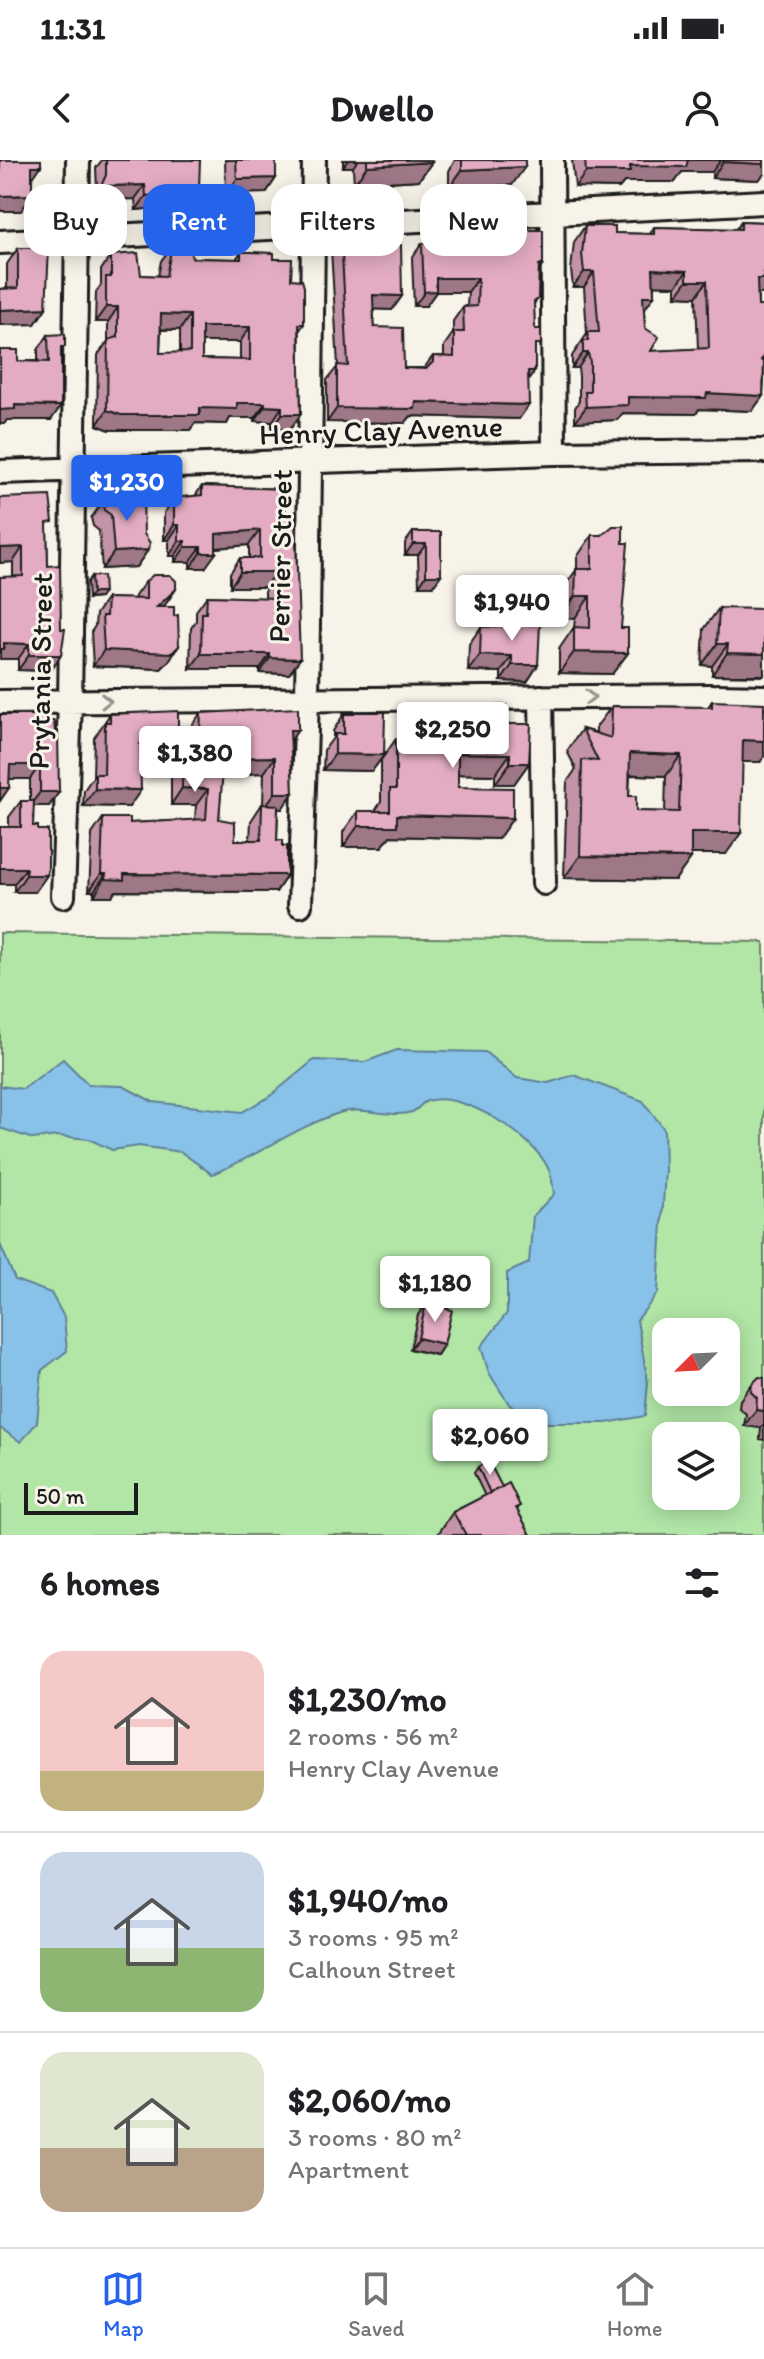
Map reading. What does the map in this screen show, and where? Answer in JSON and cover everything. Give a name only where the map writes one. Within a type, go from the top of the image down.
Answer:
[{"type":"street","name":"Prytania Street","points":[[78,160],[78,184]]},
{"type":"street","name":"Perrier Street","points":[[314,160],[314,184]]},
{"type":"street","points":[[552,160],[554,453]]},
{"type":"street","points":[[404,221],[764,202]]},
{"type":"street","points":[[127,235],[271,228]]},
{"type":"street","points":[[0,242],[24,241]]},
{"type":"street","name":"Prytania Street","points":[[63,896],[70,702],[77,256]]},
{"type":"street","name":"Perrier Street","points":[[300,905],[315,256]]},
{"type":"street","name":"Henry Clay Avenue","points":[[0,472],[554,453],[764,451]]},
{"type":"street","points":[[541,697],[544,883]]},
{"type":"street","points":[[0,702],[764,697]]},
{"type":"green space","points":[[0,933],[764,942],[764,1535],[0,1535]]},
{"type":"water","points":[[397,1050],[485,1052],[517,1078],[548,1083],[574,1075],[643,1101],[664,1129],[665,1170],[658,1293],[637,1320],[648,1383],[645,1416],[606,1423],[532,1423],[509,1404],[489,1373],[481,1347],[507,1313],[507,1273],[529,1263],[533,1216],[554,1194],[550,1173],[541,1157],[514,1131],[478,1109],[442,1099],[427,1101],[414,1111],[403,1114],[357,1110],[339,1113],[306,1126],[212,1174],[181,1152],[139,1146],[112,1150],[89,1139],[58,1136],[33,1139],[0,1128],[0,1086],[23,1089],[63,1059],[89,1085],[123,1086],[153,1102],[242,1112],[269,1097],[314,1060],[365,1062]]},
{"type":"water","points":[[0,1244],[15,1280],[51,1293],[64,1317],[67,1351],[42,1370],[37,1422],[21,1442],[0,1428]]},
{"type":"building","points":[[0,160],[41,160],[41,166],[32,166],[32,184],[24,184],[24,195],[0,196]]},
{"type":"building","points":[[106,160],[200,160],[199,184],[102,184],[106,175]]},
{"type":"building","points":[[236,160],[276,160],[276,178],[237,179]]},
{"type":"building","points":[[367,160],[431,160],[432,162],[367,166]]},
{"type":"building","points":[[462,160],[525,160],[525,167],[462,170]]},
{"type":"building","points":[[585,160],[688,160],[686,167],[630,166],[630,172],[586,172]]},
{"type":"building","points":[[764,160],[764,164],[723,162]]},
{"type":"building","points":[[741,221],[764,222],[764,279],[757,279],[758,306],[764,306],[763,396],[707,393],[706,398],[628,397],[628,405],[586,407],[585,392],[590,392],[590,362],[588,353],[583,353],[583,341],[588,341],[588,332],[599,332],[594,272],[584,272],[585,226],[615,226],[615,233],[654,234],[654,227],[741,229]],"holes":[[[653,269],[687,271],[687,281],[707,281],[709,348],[651,351],[659,337],[645,328],[643,296],[654,296]]]},
{"type":"building","points":[[527,230],[543,230],[543,265],[539,265],[538,299],[534,302],[535,329],[541,329],[541,344],[535,344],[535,371],[528,371],[529,405],[416,402],[415,409],[337,408],[337,365],[348,366],[342,256],[401,256],[402,296],[373,295],[374,327],[403,328],[404,368],[426,369],[433,362],[433,356],[454,357],[454,332],[464,332],[463,307],[477,306],[478,278],[436,278],[436,291],[424,292],[423,256],[527,256]]},
{"type":"building","points":[[18,248],[24,248],[24,256],[49,256],[46,308],[0,310],[0,289],[18,288]]},
{"type":"building","points":[[255,252],[271,253],[274,259],[292,259],[291,279],[302,280],[304,287],[304,324],[299,324],[301,414],[282,414],[282,407],[265,406],[265,403],[237,403],[237,409],[200,408],[200,415],[121,415],[107,410],[108,340],[118,337],[118,307],[106,307],[106,277],[111,277],[111,256],[138,253],[141,275],[166,276],[170,256],[241,259],[241,256],[255,256]],"holes":[[[161,314],[190,315],[190,352],[160,353]],[[202,327],[250,327],[250,360],[202,359]]]},
{"type":"building","points":[[65,334],[65,347],[61,347],[61,406],[15,405],[15,409],[0,410],[0,350],[18,350],[18,361],[49,362],[48,335]]},
{"type":"building","points":[[202,486],[285,489],[285,512],[295,512],[300,659],[270,658],[270,654],[201,654],[202,613],[206,613],[207,596],[276,598],[275,572],[240,572],[240,558],[260,558],[260,530],[216,534],[216,553],[201,553],[201,547],[185,547],[185,541],[179,541],[179,525],[174,525],[174,498],[202,495]]},
{"type":"building","points":[[143,495],[144,534],[150,543],[148,550],[114,552],[111,515],[104,510],[103,502],[106,498]]},
{"type":"building","points":[[50,496],[53,522],[47,523],[48,566],[60,565],[61,629],[65,629],[61,655],[29,655],[29,644],[4,643],[4,649],[0,649],[0,577],[23,576],[23,547],[0,548],[0,498]]},
{"type":"building","points":[[613,526],[623,526],[623,543],[628,543],[621,628],[628,628],[628,653],[574,652],[574,627],[590,628],[590,596],[575,596],[576,569],[592,569],[592,535],[602,535]]},
{"type":"building","points":[[413,532],[441,532],[441,575],[426,575],[426,544],[413,544]]},
{"type":"building","points":[[153,575],[170,575],[176,581],[176,589],[157,607],[174,607],[174,616],[178,615],[179,646],[172,653],[104,650],[102,616],[106,616],[107,598],[146,599],[146,581]]},
{"type":"building","points":[[91,576],[103,576],[104,593],[92,593]]},
{"type":"building","points":[[719,608],[764,609],[764,654],[727,653],[728,644],[717,644]]},
{"type":"building","points":[[540,624],[538,665],[512,665],[512,656],[480,655],[481,627]]},
{"type":"building","points":[[712,701],[764,703],[764,741],[743,740],[741,833],[691,833],[691,858],[580,856],[582,760],[598,761],[582,729],[611,738],[612,706],[712,707]],"holes":[[[630,753],[681,755],[679,812],[636,811],[636,796],[629,796]]]},
{"type":"building","points":[[506,705],[507,724],[531,724],[529,763],[510,763],[510,754],[458,753],[458,787],[513,788],[513,818],[397,815],[397,826],[358,826],[358,811],[390,811],[390,789],[396,789],[396,739],[448,739],[449,724],[457,724],[458,708]]},
{"type":"building","points":[[298,708],[298,730],[290,730],[293,793],[275,793],[275,757],[224,758],[219,819],[235,822],[235,840],[261,840],[262,804],[278,805],[277,840],[283,840],[283,846],[287,846],[287,875],[124,874],[124,880],[105,879],[106,874],[101,874],[103,818],[130,818],[130,823],[206,819],[208,789],[182,788],[183,750],[163,750],[163,743],[140,744],[141,790],[95,789],[95,774],[104,774],[105,722],[110,722],[110,714],[178,711],[178,734],[200,734],[201,713]]},
{"type":"building","points":[[385,712],[384,755],[335,754],[335,734],[344,734],[344,714]]},
{"type":"building","points":[[0,715],[49,715],[49,721],[54,721],[55,731],[58,731],[59,792],[40,792],[40,765],[10,765],[9,788],[0,788]]},
{"type":"building","points":[[21,801],[34,801],[33,826],[38,826],[38,830],[48,830],[47,875],[26,875],[26,868],[0,868],[0,827],[21,827]]},
{"type":"building","points":[[426,1304],[452,1310],[444,1344],[418,1338]]},
{"type":"building","points":[[759,1377],[764,1378],[764,1411],[756,1410],[757,1398],[751,1392],[752,1384]]},
{"type":"building","points":[[488,1460],[502,1487],[490,1493],[478,1467]]},
{"type":"building","points":[[509,1483],[520,1506],[516,1508],[531,1535],[466,1535],[453,1512]]}]
